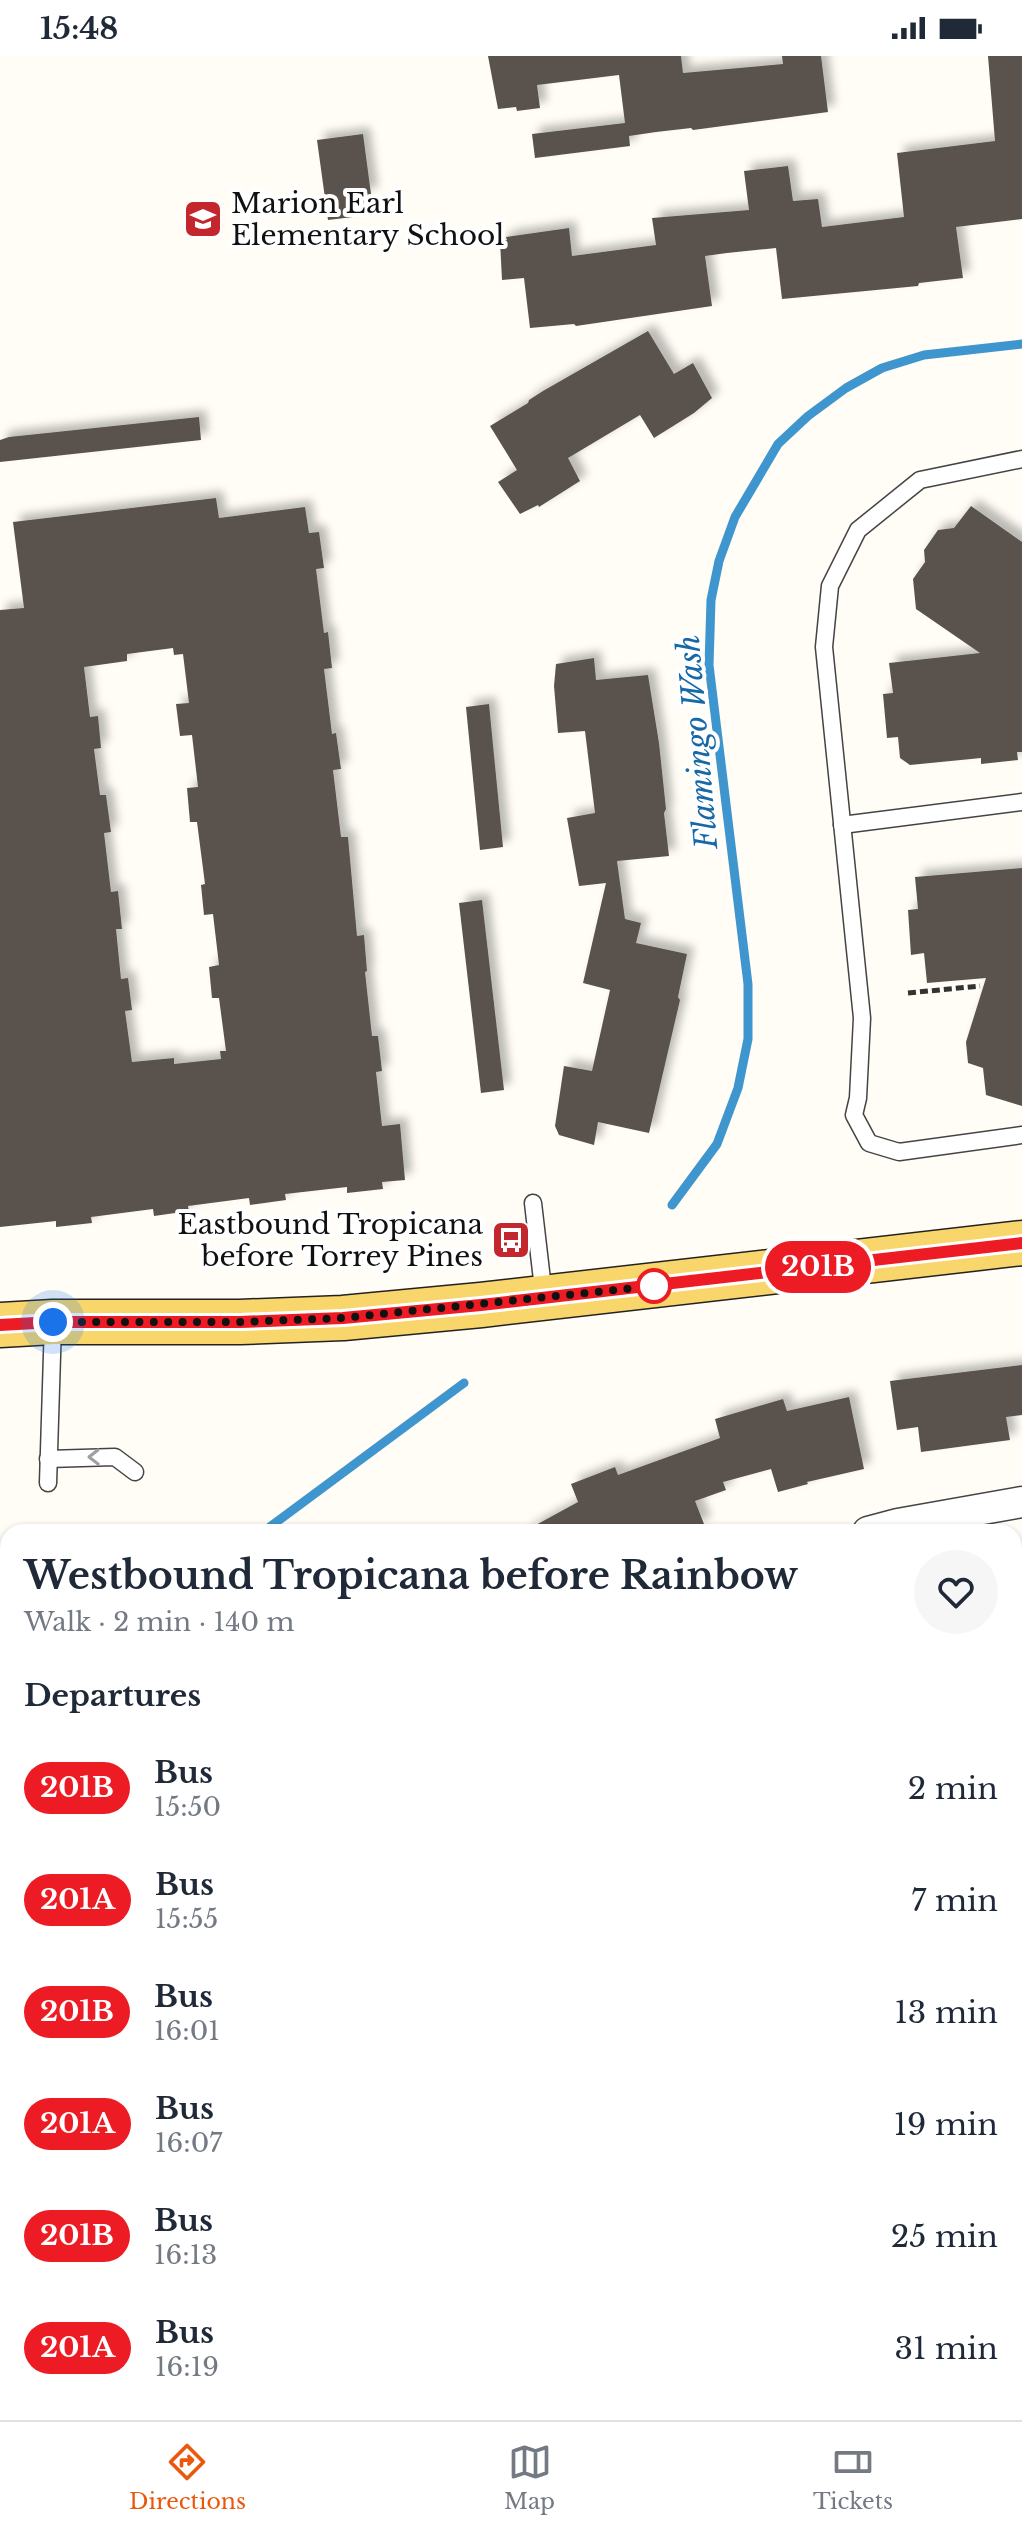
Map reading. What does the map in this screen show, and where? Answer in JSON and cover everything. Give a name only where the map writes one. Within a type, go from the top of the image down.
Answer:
[{"type":"main road","points":[[0,1325],[343,1318],[1022,1243]]},
{"type":"street","points":[[898,1524],[1022,1502]]},
{"type":"lane","points":[[1022,459],[920,480],[858,530],[830,586],[824,647],[862,1018],[858,1098],[854,1115],[869,1143],[899,1152],[1022,1135]]},
{"type":"lane","points":[[842,825],[1022,802]]},
{"type":"lane","points":[[533,1203],[545,1298]]},
{"type":"lane","points":[[48,1483],[53,1322]]},
{"type":"lane","points":[[48,1459],[115,1457],[135,1472]]},
{"type":"path","points":[[908,993],[980,986]]},
{"type":"building","points":[[488,56],[681,56],[683,73],[783,64],[782,56],[821,56],[828,112],[629,136],[630,146],[535,158],[532,134],[625,123],[619,75],[537,85],[540,108],[517,111],[516,107],[498,109]]},
{"type":"building","points":[[988,56],[1022,56],[1022,219],[956,227],[963,278],[919,283],[918,286],[782,299],[776,248],[727,253],[705,256],[712,306],[576,326],[530,328],[524,278],[502,280],[500,241],[507,240],[506,237],[569,228],[572,256],[656,245],[652,218],[749,210],[744,171],[788,166],[793,201],[818,199],[822,227],[904,217],[897,153],[995,141]]},
{"type":"building","points":[[363,134],[371,194],[358,196],[361,216],[328,220],[317,140]]},
{"type":"building","points":[[648,331],[674,374],[693,363],[712,398],[654,438],[640,415],[568,458],[580,481],[539,507],[520,514],[498,482],[517,470],[490,426],[543,391]]},
{"type":"building","points":[[199,417],[201,440],[0,462],[0,440],[9,437]]},
{"type":"building","points":[[216,498],[219,518],[305,507],[309,533],[319,532],[324,568],[316,569],[332,668],[324,669],[332,734],[336,733],[341,769],[333,770],[341,837],[348,837],[357,936],[364,935],[372,1036],[378,1036],[382,1071],[376,1072],[382,1126],[400,1124],[405,1180],[382,1182],[383,1189],[347,1193],[347,1187],[285,1194],[286,1200],[250,1205],[249,1198],[188,1206],[189,1211],[154,1216],[153,1209],[91,1217],[92,1223],[56,1227],[56,1221],[0,1227],[0,610],[24,608],[13,522]],"holes":[[[173,648],[174,655],[183,654],[189,703],[176,704],[180,736],[192,735],[198,787],[187,788],[190,822],[197,822],[205,884],[201,885],[204,915],[213,914],[219,965],[209,967],[212,998],[219,998],[226,1051],[220,1051],[221,1059],[174,1064],[174,1058],[132,1062],[125,1011],[132,1010],[128,978],[121,979],[116,929],[122,929],[118,891],[111,892],[104,833],[111,832],[106,795],[100,795],[94,749],[101,748],[98,716],[90,717],[84,667],[127,661],[127,654]]]},
{"type":"building","points":[[971,506],[1022,542],[1022,752],[1017,752],[1018,760],[981,764],[981,758],[910,765],[900,758],[898,737],[887,738],[883,694],[893,693],[889,663],[980,653],[916,609],[913,579],[925,562],[924,550],[938,530],[954,528]]},
{"type":"building","points":[[594,658],[596,680],[648,675],[659,743],[669,856],[617,861],[625,919],[641,923],[636,943],[687,954],[678,997],[680,1000],[649,1133],[598,1122],[594,1145],[559,1135],[555,1126],[564,1066],[592,1071],[610,990],[583,983],[606,883],[579,886],[567,818],[595,813],[585,731],[558,733],[554,686],[556,664]]},
{"type":"building","points":[[489,704],[503,847],[480,850],[466,707]]},
{"type":"building","points":[[1022,868],[1022,1106],[986,1095],[983,1068],[968,1063],[966,1042],[986,978],[927,983],[924,953],[911,955],[908,910],[918,909],[915,877]]},
{"type":"building","points":[[482,900],[504,1090],[481,1093],[459,903]]},
{"type":"building","points":[[1022,1365],[1022,1415],[1006,1417],[1010,1440],[921,1452],[918,1427],[897,1430],[890,1381]]},
{"type":"building","points":[[849,1397],[864,1469],[778,1492],[771,1469],[723,1482],[726,1490],[695,1501],[704,1524],[538,1524],[578,1502],[571,1484],[615,1467],[618,1475],[720,1438],[715,1419],[783,1399],[787,1411]]},
{"type":"waterway","name":"Flamingo Wash","points":[[672,1205],[717,1144],[738,1088],[748,1039],[748,984],[709,665],[711,600],[719,561],[735,517],[778,444],[808,416],[846,388],[882,368],[924,355],[1022,344]]},
{"type":"waterway","name":"Flamingo Wash","points":[[274,1524],[464,1383]]},
{"type":"bus line","name":"201B","points":[[0,1325],[343,1318],[1022,1243]]},
{"type":"place","name":"Marion Earl Elementary School","points":[[203,219]]},
{"type":"place","name":"Eastbound Tropicana before Torrey Pines","points":[[511,1240]]},
{"type":"route","points":[[53,1322],[240,1322],[343,1318],[654,1286]]}]
